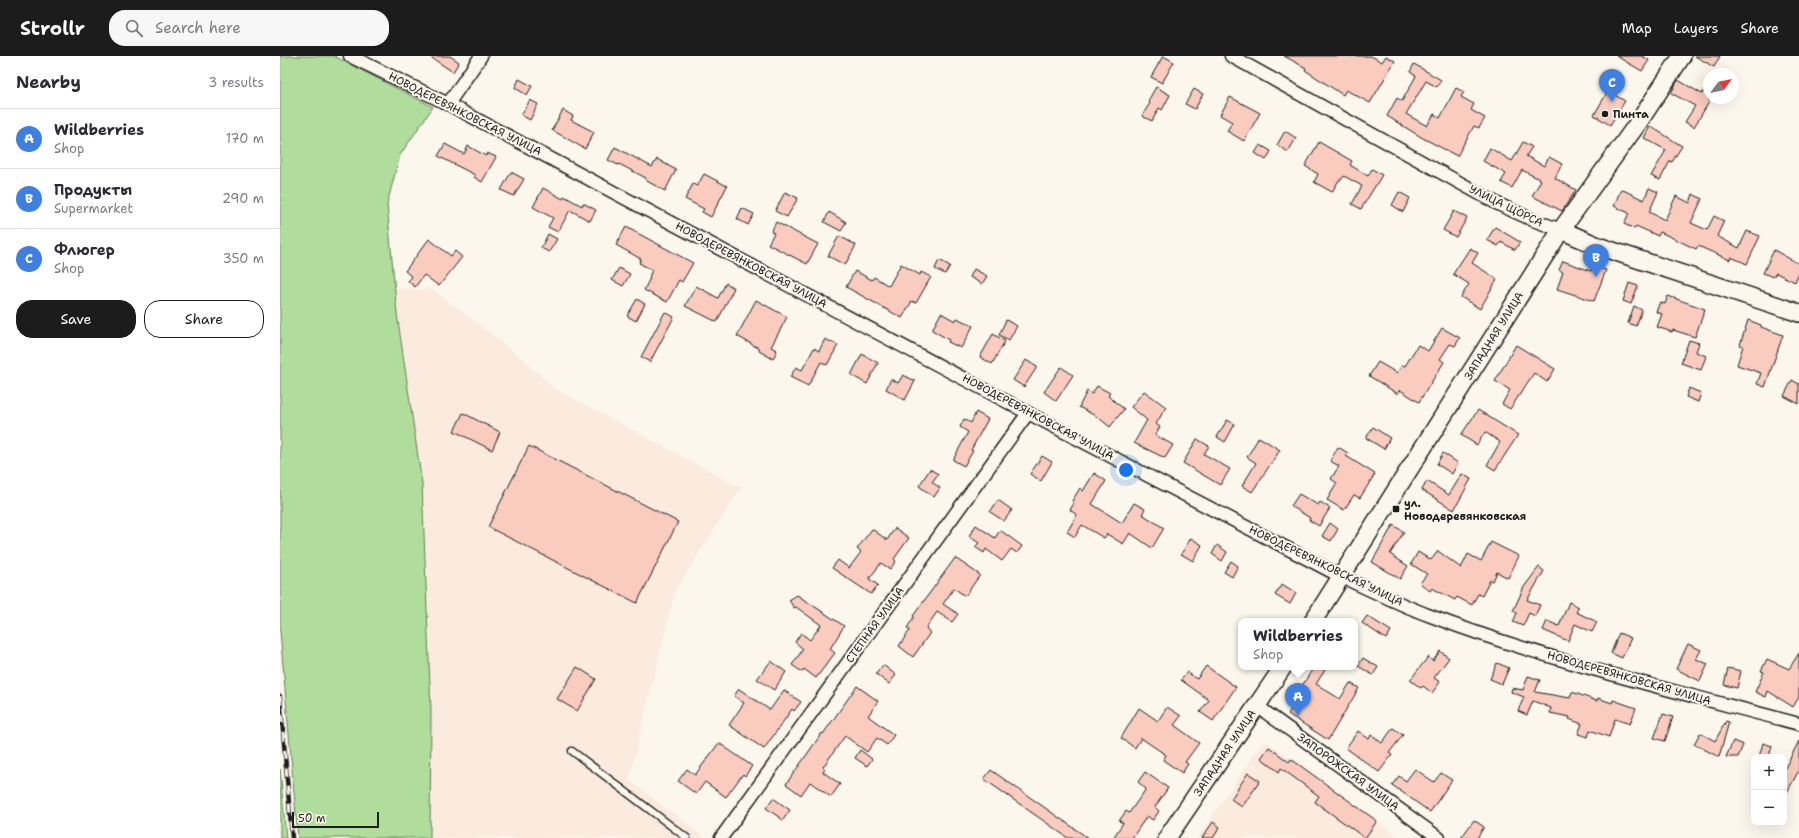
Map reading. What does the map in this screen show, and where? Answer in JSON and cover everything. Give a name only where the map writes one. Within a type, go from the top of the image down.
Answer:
[{"type":"main road","name":"ЗАПАДНАЯ УЛИЦА","points":[[1315,618],[1561,230],[1682,56]]},
{"type":"main road","name":"УЛИЦА ЩОРСА","points":[[1561,230],[1598,246],[1799,313]]},
{"type":"main road","name":"ЗАПАДНАЯ УЛИЦА","points":[[1167,838],[1281,670]]},
{"type":"street","name":"НОВОДЕРЕВЯНКОВСКАЯ УЛИЦА","points":[[350,56],[448,104],[1028,413],[1342,577],[1426,614],[1565,661],[1799,724]]},
{"type":"street","points":[[448,104],[481,56]]},
{"type":"street","name":"УЛИЦА ЩОРСА","points":[[1231,56],[1498,204],[1533,220],[1561,230]]},
{"type":"street","name":"СТЕПНАЯ УЛИЦА","points":[[721,838],[1028,413]]},
{"type":"street","name":"ЗАПОРОЖСКАЯ УЛИЦА","points":[[1257,706],[1439,838]]},
{"type":"lane","points":[[572,751],[687,838]]},
{"type":"shaded area","points":[[394,288],[434,290],[522,358],[552,387],[741,488],[675,591],[629,780],[704,837],[703,838],[430,838],[431,711],[422,484]]},
{"type":"shaded area","points":[[1265,740],[1400,838],[1197,838]]},
{"type":"green space","points":[[280,56],[334,56],[433,107],[400,155],[387,204],[397,314],[422,484],[431,711],[430,838],[298,838],[280,631]]},
{"type":"green space","points":[[280,769],[286,838],[280,838]]},
{"type":"building","points":[[429,56],[450,56],[459,62],[453,72]]},
{"type":"building","points":[[1163,56],[1174,62],[1162,83],[1151,77]]},
{"type":"building","points":[[1284,56],[1371,56],[1382,62],[1386,56],[1395,61],[1370,103],[1346,90],[1343,95],[1305,70],[1306,68]]},
{"type":"building","points":[[1616,56],[1642,56],[1649,60],[1642,71]]},
{"type":"building","points":[[1695,56],[1720,56],[1714,67]]},
{"type":"building","points":[[1414,64],[1441,80],[1437,87],[1426,81],[1406,114],[1427,126],[1434,114],[1440,118],[1456,88],[1464,92],[1461,97],[1474,104],[1471,110],[1485,118],[1479,128],[1474,126],[1457,156],[1421,137],[1387,116],[1397,98],[1402,101],[1416,76],[1410,72]]},
{"type":"building","points":[[519,79],[532,86],[527,95],[515,88]]},
{"type":"building","points":[[1678,80],[1702,94],[1703,92],[1703,104],[1708,104],[1694,127],[1685,122],[1695,106],[1671,93]]},
{"type":"building","points":[[1156,87],[1170,95],[1162,110],[1159,108],[1152,121],[1142,116],[1150,103],[1148,101]]},
{"type":"building","points":[[1194,89],[1203,94],[1195,109],[1185,104]]},
{"type":"building","points":[[1608,91],[1625,101],[1610,125],[1594,115]]},
{"type":"building","points":[[1230,97],[1260,113],[1244,141],[1227,131],[1232,122],[1220,115]]},
{"type":"building","points":[[530,100],[538,104],[530,120],[521,115]]},
{"type":"building","points":[[563,110],[573,116],[571,120],[594,132],[585,149],[552,130]]},
{"type":"building","points":[[1650,126],[1682,146],[1672,162],[1670,161],[1660,180],[1651,176],[1666,150],[1644,138]]},
{"type":"building","points":[[1285,131],[1296,138],[1288,152],[1277,145]]},
{"type":"building","points":[[1319,142],[1352,161],[1350,165],[1368,176],[1372,169],[1382,175],[1361,209],[1352,204],[1362,186],[1344,176],[1341,180],[1339,180],[1332,192],[1314,182],[1318,174],[1305,166]]},
{"type":"building","points":[[1523,142],[1532,147],[1526,156],[1544,166],[1549,157],[1562,164],[1555,178],[1576,190],[1562,211],[1532,196],[1541,180],[1522,170],[1512,188],[1501,182],[1506,174],[1483,161],[1490,148],[1512,161]]},
{"type":"building","points":[[445,144],[464,154],[468,146],[486,156],[487,153],[496,157],[482,182],[474,177],[475,175],[438,156]]},
{"type":"building","points":[[1260,145],[1271,151],[1266,160],[1255,153]]},
{"type":"building","points":[[615,147],[652,167],[657,159],[676,170],[665,191],[645,180],[646,178],[608,160]]},
{"type":"building","points":[[511,172],[524,179],[514,196],[501,190]]},
{"type":"building","points":[[704,174],[727,186],[711,217],[702,212],[704,209],[685,199],[693,184],[697,186]]},
{"type":"building","points":[[543,188],[563,199],[564,196],[582,206],[583,203],[596,210],[590,221],[570,210],[558,232],[548,227],[553,218],[533,207]]},
{"type":"building","points":[[1649,188],[1658,192],[1649,212],[1665,220],[1676,196],[1690,203],[1693,194],[1702,199],[1691,223],[1707,230],[1714,216],[1724,221],[1717,236],[1739,248],[1747,231],[1760,236],[1747,264],[1731,257],[1730,260],[1698,246],[1696,249],[1660,232],[1658,236],[1636,226],[1635,229],[1624,224],[1629,213],[1614,206],[1621,189],[1644,200]]},
{"type":"building","points":[[785,192],[798,198],[787,217],[775,211]]},
{"type":"building","points":[[1399,192],[1410,198],[1403,212],[1392,205]]},
{"type":"building","points":[[742,208],[754,214],[748,225],[737,219]]},
{"type":"building","points":[[1454,211],[1467,218],[1456,237],[1443,230]]},
{"type":"building","points":[[829,212],[846,222],[841,231],[824,222]]},
{"type":"building","points":[[776,222],[818,244],[807,264],[768,244],[774,233],[771,232]]},
{"type":"building","points":[[626,227],[693,263],[682,282],[679,280],[667,302],[644,290],[652,270],[639,263],[641,259],[616,245]]},
{"type":"building","points":[[1495,227],[1520,242],[1515,250],[1501,242],[1498,246],[1487,240]]},
{"type":"building","points":[[548,234],[557,239],[549,252],[541,248]]},
{"type":"building","points":[[839,236],[856,245],[845,265],[828,256]]},
{"type":"building","points":[[429,239],[451,256],[455,251],[462,257],[439,286],[424,275],[415,287],[408,281],[412,277],[405,271]]},
{"type":"building","points":[[1470,248],[1478,253],[1472,263],[1497,279],[1480,309],[1461,297],[1469,284],[1453,274]]},
{"type":"building","points":[[1774,250],[1799,264],[1799,272],[1795,282],[1776,273],[1773,277],[1763,273]]},
{"type":"building","points":[[939,260],[950,266],[945,274],[935,269]]},
{"type":"building","points":[[1563,261],[1591,271],[1593,266],[1606,270],[1594,301],[1557,289],[1563,272],[1559,270]]},
{"type":"building","points":[[901,264],[920,275],[921,272],[931,277],[916,303],[912,301],[902,318],[846,287],[855,271],[872,280],[874,277],[889,286]]},
{"type":"building","points":[[619,268],[630,274],[623,286],[612,280]]},
{"type":"building","points":[[974,269],[987,276],[982,284],[970,277]]},
{"type":"building","points":[[726,283],[734,288],[717,322],[685,306],[696,286],[718,298]]},
{"type":"building","points":[[1629,283],[1638,286],[1631,304],[1623,301]]},
{"type":"building","points":[[1668,296],[1705,309],[1695,337],[1657,327],[1662,314],[1656,312],[1660,302],[1665,304]]},
{"type":"building","points":[[637,299],[645,304],[636,321],[627,316]]},
{"type":"building","points":[[756,300],[787,317],[771,347],[777,350],[773,359],[759,351],[760,349],[737,336]]},
{"type":"building","points":[[1634,306],[1642,310],[1636,326],[1628,323]]},
{"type":"building","points":[[665,312],[674,317],[650,362],[641,357]]},
{"type":"building","points":[[941,313],[955,321],[957,318],[973,326],[961,348],[948,342],[949,340],[932,330]]},
{"type":"building","points":[[1006,320],[1017,326],[1009,340],[999,335]]},
{"type":"building","points":[[1748,320],[1761,325],[1761,327],[1783,335],[1765,387],[1757,384],[1761,373],[1737,365],[1743,346],[1740,345]]},
{"type":"building","points":[[1442,328],[1460,338],[1455,346],[1450,344],[1440,359],[1444,362],[1419,402],[1400,390],[1398,394],[1369,376],[1378,362],[1397,373],[1402,365],[1405,366],[1418,345],[1428,351]]},
{"type":"building","points":[[993,334],[1005,341],[992,364],[980,357]]},
{"type":"building","points":[[825,339],[838,345],[827,365],[821,362],[808,386],[790,377],[796,367],[802,370],[814,348],[819,351]]},
{"type":"building","points":[[1689,340],[1699,343],[1696,352],[1706,356],[1701,370],[1681,363]]},
{"type":"building","points":[[1516,345],[1555,369],[1547,382],[1534,373],[1510,409],[1502,404],[1510,390],[1495,381]]},
{"type":"building","points":[[862,354],[878,363],[867,384],[851,375]]},
{"type":"building","points":[[1026,360],[1037,367],[1024,387],[1013,380]]},
{"type":"building","points":[[1061,367],[1073,375],[1056,401],[1044,392]]},
{"type":"building","points":[[903,375],[915,381],[905,400],[886,389],[891,379],[898,383]]},
{"type":"building","points":[[1792,380],[1799,384],[1799,404],[1784,396]]},
{"type":"building","points":[[1097,386],[1110,393],[1108,396],[1124,409],[1110,427],[1099,418],[1079,407],[1087,391],[1092,394]]},
{"type":"building","points":[[1689,388],[1701,393],[1698,402],[1686,397]]},
{"type":"building","points":[[1144,391],[1166,407],[1156,424],[1160,427],[1155,435],[1173,445],[1165,458],[1134,443],[1147,420],[1131,407]]},
{"type":"building","points":[[1478,410],[1518,435],[1495,470],[1487,465],[1500,442],[1485,432],[1477,445],[1461,435]]},
{"type":"building","points":[[976,412],[988,419],[964,466],[953,460],[968,432],[960,427],[964,419],[971,423]]},
{"type":"building","points":[[463,413],[500,432],[492,450],[454,431]]},
{"type":"building","points":[[1227,420],[1235,424],[1225,442],[1217,437]]},
{"type":"building","points":[[1373,427],[1390,438],[1384,449],[1366,438]]},
{"type":"building","points":[[1259,437],[1280,450],[1252,492],[1242,486],[1256,463],[1247,457]]},
{"type":"building","points":[[1197,439],[1209,446],[1204,454],[1230,469],[1220,485],[1183,463]]},
{"type":"building","points":[[529,446],[678,522],[637,603],[488,527]]},
{"type":"building","points":[[1338,447],[1348,453],[1346,456],[1375,474],[1360,498],[1354,495],[1344,510],[1327,500],[1337,483],[1331,479],[1339,466],[1330,461]]},
{"type":"building","points":[[1443,453],[1458,463],[1452,474],[1437,464]]},
{"type":"building","points":[[1042,456],[1052,462],[1041,481],[1030,474]]},
{"type":"building","points":[[930,469],[938,474],[932,482],[940,488],[934,497],[919,486]]},
{"type":"building","points":[[1094,473],[1106,481],[1092,504],[1122,523],[1134,503],[1145,509],[1142,514],[1164,528],[1152,548],[1130,533],[1123,544],[1107,534],[1104,538],[1082,525],[1075,537],[1067,532],[1077,515],[1070,510],[1074,503],[1072,501],[1080,488],[1083,491]]},
{"type":"building","points":[[1462,474],[1471,479],[1454,510],[1422,490],[1427,481],[1449,495]]},
{"type":"building","points":[[1299,494],[1318,505],[1320,502],[1330,508],[1319,526],[1309,520],[1310,518],[1291,506]]},
{"type":"building","points":[[998,500],[1012,510],[1004,521],[990,512]]},
{"type":"building","points":[[1330,523],[1338,529],[1331,541],[1322,536]]},
{"type":"building","points":[[976,525],[995,538],[1000,530],[1022,546],[1017,553],[1011,549],[1002,561],[986,549],[984,553],[975,547],[979,543],[969,536]]},
{"type":"building","points":[[1393,525],[1404,532],[1390,554],[1408,566],[1400,579],[1372,562]]},
{"type":"building","points":[[895,528],[909,538],[894,559],[896,561],[890,569],[881,563],[869,579],[878,585],[871,594],[832,568],[838,560],[849,568],[861,552],[857,549],[872,529],[887,540]]},
{"type":"building","points":[[1191,538],[1202,545],[1193,561],[1181,554]]},
{"type":"building","points":[[1491,542],[1519,556],[1508,578],[1497,572],[1493,581],[1490,580],[1482,596],[1478,594],[1472,605],[1457,597],[1455,600],[1432,588],[1430,591],[1420,583],[1427,574],[1411,564],[1418,552],[1431,560],[1438,551],[1461,568],[1468,554],[1481,561]]},
{"type":"building","points":[[1217,545],[1227,552],[1222,561],[1212,554]]},
{"type":"building","points":[[955,558],[980,575],[965,596],[954,588],[943,604],[958,614],[952,622],[937,612],[926,628],[930,633],[913,657],[899,646],[910,630],[907,628],[914,617],[913,616]]},
{"type":"building","points":[[1231,561],[1238,566],[1232,577],[1224,572]]},
{"type":"building","points":[[1539,567],[1544,571],[1527,600],[1540,605],[1535,616],[1529,613],[1523,626],[1513,622],[1517,613],[1513,611],[1524,587]]},
{"type":"building","points":[[1282,584],[1296,593],[1290,604],[1275,595]]},
{"type":"building","points":[[797,595],[844,626],[830,649],[835,653],[816,678],[804,669],[802,672],[792,665],[803,649],[795,642],[801,633],[810,640],[821,625],[796,607],[794,608],[789,600]]},
{"type":"building","points":[[1569,602],[1579,607],[1576,612],[1597,622],[1592,632],[1575,624],[1568,641],[1543,630],[1547,621],[1559,626]]},
{"type":"building","points":[[1367,616],[1391,631],[1386,639],[1362,623]]},
{"type":"building","points":[[1619,633],[1631,638],[1622,658],[1611,653]]},
{"type":"building","points":[[1688,644],[1701,650],[1696,659],[1708,664],[1700,681],[1676,669]]},
{"type":"building","points":[[1440,651],[1449,658],[1434,678],[1440,682],[1432,693],[1423,686],[1421,688],[1410,680],[1428,657],[1433,661]]},
{"type":"building","points":[[1799,653],[1799,697],[1793,707],[1768,691],[1766,697],[1755,692],[1764,672],[1761,671],[1767,659],[1789,669]]},
{"type":"building","points":[[1363,658],[1378,667],[1373,675],[1358,666]]},
{"type":"building","points":[[771,661],[786,672],[774,690],[757,679]]},
{"type":"building","points":[[1497,663],[1509,668],[1502,684],[1490,679]]},
{"type":"building","points":[[883,665],[896,675],[889,684],[876,674]]},
{"type":"building","points":[[1206,666],[1236,687],[1213,721],[1200,712],[1209,700],[1181,680],[1187,672],[1197,679]]},
{"type":"building","points":[[577,667],[596,679],[577,711],[557,699]]},
{"type":"building","points":[[1728,668],[1741,671],[1737,688],[1724,685]]},
{"type":"building","points":[[1312,670],[1325,670],[1316,684],[1340,699],[1350,683],[1359,688],[1328,740],[1288,714],[1292,708],[1289,706]]},
{"type":"building","points":[[1528,676],[1540,680],[1535,692],[1570,698],[1572,692],[1597,701],[1598,698],[1612,703],[1613,700],[1636,708],[1630,724],[1615,719],[1609,737],[1590,730],[1588,737],[1578,734],[1582,724],[1569,719],[1570,717],[1550,713],[1551,708],[1533,701],[1527,715],[1518,711],[1524,697],[1511,692],[1512,688],[1523,690]]},
{"type":"building","points":[[857,686],[878,701],[868,716],[894,735],[887,745],[877,738],[867,752],[845,736],[823,767],[825,769],[823,772],[840,784],[831,797],[810,782],[801,795],[786,784]]},
{"type":"building","points":[[739,689],[770,710],[784,690],[801,702],[794,711],[792,709],[764,749],[729,725],[744,703],[734,696]]},
{"type":"building","points":[[1167,707],[1181,716],[1174,725],[1199,743],[1185,762],[1188,764],[1182,773],[1163,760],[1166,755],[1141,738],[1135,748],[1121,738],[1139,708],[1158,721]]},
{"type":"building","points":[[1663,714],[1673,717],[1665,741],[1654,738]]},
{"type":"building","points":[[1726,721],[1729,722],[1719,757],[1694,744],[1700,733],[1715,741]]},
{"type":"building","points":[[1393,728],[1403,735],[1389,753],[1392,755],[1379,772],[1346,748],[1358,731],[1369,739],[1371,735],[1382,743]]},
{"type":"building","points":[[1733,741],[1743,745],[1738,757],[1726,757]]},
{"type":"building","points":[[1799,741],[1799,770],[1787,792],[1787,790],[1787,764]]},
{"type":"building","points":[[719,743],[752,766],[745,776],[743,774],[726,797],[705,782],[696,794],[678,781],[687,769],[695,775]]},
{"type":"building","points":[[1763,743],[1772,746],[1770,754],[1760,754]]},
{"type":"building","points":[[1269,747],[1289,762],[1291,759],[1377,821],[1365,838],[1315,802],[1319,796],[1281,768],[1279,772],[1261,758]]},
{"type":"building","points":[[860,750],[872,759],[867,766],[855,758]]},
{"type":"building","points":[[1415,769],[1434,782],[1441,773],[1452,780],[1430,812],[1392,785],[1399,776],[1406,781]]},
{"type":"building","points":[[991,770],[1088,838],[1068,838],[984,779]]},
{"type":"building","points":[[1145,772],[1168,788],[1155,807],[1159,811],[1153,820],[1147,816],[1132,838],[1113,838],[1123,823],[1119,821],[1126,811],[1129,813],[1146,789],[1138,782]]},
{"type":"building","points":[[1248,773],[1260,781],[1242,807],[1231,799]]},
{"type":"building","points":[[773,798],[790,810],[783,820],[766,808]]},
{"type":"building","points":[[1474,820],[1484,827],[1477,838],[1461,838]]},
{"type":"building","points":[[1213,822],[1220,827],[1213,838],[1202,838]]},
{"type":"railway","points":[[280,696],[292,838]]},
{"type":"place","name":"Флюгер","points":[[1612,102]]},
{"type":"place","name":"Пинта","points":[[1605,114]]},
{"type":"place","name":"Продукты","points":[[1596,277]]},
{"type":"place","name":"ул. Новодеревянковская","points":[[1396,509]]},
{"type":"place","name":"Wildberries","points":[[1298,716]]}]
